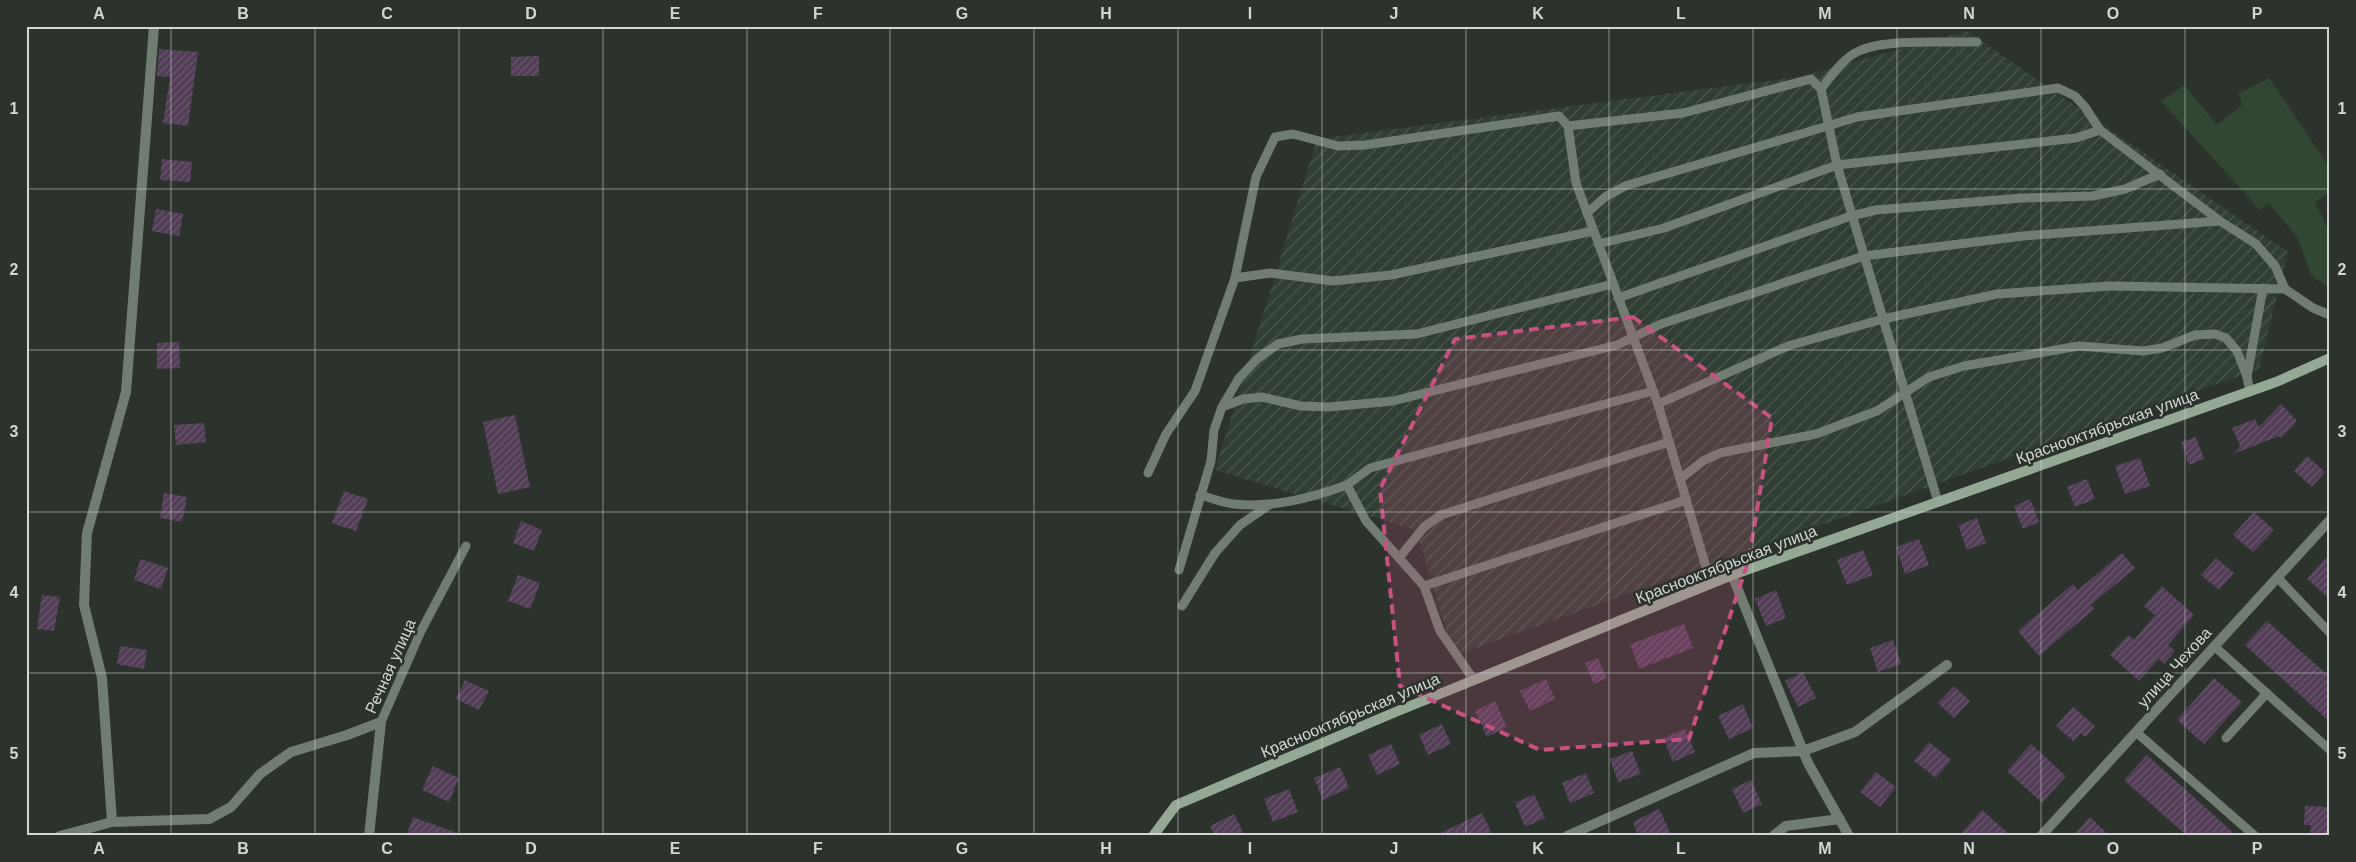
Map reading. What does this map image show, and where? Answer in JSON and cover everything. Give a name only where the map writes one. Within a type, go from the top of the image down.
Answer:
[{"type":"street","points":[[112,822],[102,678],[84,605],[87,533],[126,392],[154,26]]},
{"type":"street","name":"Краснооктябрьская улица","points":[[1153,836],[1176,805],[1474,680],[1732,575],[2250,391],[2330,358]]},
{"type":"street","name":"улица Чехова","points":[[2041,836],[2329,522]]},
{"type":"street","points":[[1732,575],[1803,751],[1849,836]]},
{"type":"street","points":[[1567,836],[1754,753],[1803,751],[1855,732],[1947,665]]},
{"type":"street","points":[[60,836],[112,822],[209,819],[231,807],[260,774],[290,752],[347,735],[381,722]]},
{"type":"street","name":"Речная улица","points":[[369,836],[381,722]]},
{"type":"street","points":[[1773,836],[1786,826],[1840,819]]},
{"type":"lane","points":[[1821,89],[1844,61],[1858,51],[1879,45],[1977,42]]},
{"type":"lane","points":[[1568,126],[1683,113],[1811,79],[1821,89],[1836,165],[1938,502]]},
{"type":"lane","points":[[1587,213],[1605,197],[1625,186],[1857,116],[2058,88],[2080,101],[2100,130],[2220,221],[2256,244],[2275,266],[2285,289]]},
{"type":"lane","points":[[1148,473],[1166,434],[1195,391],[1234,278],[1256,177],[1275,136],[1293,134],[1338,146],[1365,145],[1559,116],[1568,126],[1576,184],[1658,404],[1710,584]]},
{"type":"lane","points":[[1598,244],[1664,228],[1836,165],[2076,138],[2100,130]]},
{"type":"lane","points":[[1618,298],[1851,216],[1876,210],[2022,198],[2093,196],[2125,189],[2160,174]]},
{"type":"lane","points":[[1222,407],[1243,399],[1262,397],[1301,406],[1329,407],[1393,401],[1617,345],[1661,324],[1864,256],[2023,236],[2220,221]]},
{"type":"lane","points":[[1234,278],[1270,273],[1333,281],[1392,275],[1593,230]]},
{"type":"lane","points":[[1179,570],[1211,462],[1214,430],[1222,407],[1240,378],[1257,359],[1278,344],[1302,339],[1417,334],[1613,284]]},
{"type":"lane","points":[[1658,404],[1788,346],[1883,320],[1997,294],[2110,286],[2285,289],[2313,308],[2330,315]]},
{"type":"lane","points":[[2247,377],[2263,288]]},
{"type":"lane","points":[[1680,479],[1703,462],[1720,453],[1816,434],[1878,411],[1929,377],[1964,366],[2079,346],[2144,351],[2162,348],[2195,334],[2214,334],[2226,338],[2237,351],[2250,391]]},
{"type":"lane","points":[[1200,495],[1233,504],[1269,505],[1316,497],[1347,485],[1370,468],[1653,391]]},
{"type":"lane","points":[[1399,558],[1424,527],[1440,515],[1669,442]]},
{"type":"lane","points":[[1347,485],[1366,520],[1424,586],[1440,631],[1474,680]]},
{"type":"lane","points":[[1424,586],[1686,500]]},
{"type":"lane","points":[[1182,606],[1215,553],[1240,525],[1269,505]]},
{"type":"lane","name":"Речная улица","points":[[381,722],[421,631],[466,546]]},
{"type":"lane","points":[[2277,577],[2330,633]]},
{"type":"lane","points":[[2214,646],[2330,750]]},
{"type":"lane","points":[[2226,738],[2267,693]]},
{"type":"lane","points":[[2136,732],[2255,836]]},
{"type":"highlighted area","points":[[1633,317],[1772,418],[1749,559],[1689,739],[1540,750],[1400,686],[1380,489],[1455,339]]},
{"type":"shaded area","points":[[1967,31],[2288,252],[2259,369],[1454,656],[1416,530],[1215,470],[1317,139],[1798,77]]},
{"type":"green space","points":[[2269,78],[2330,168],[2330,192],[2315,202],[2330,232],[2330,289],[2311,275],[2298,238],[2269,203],[2260,210],[2161,101],[2184,85],[2217,125],[2242,105],[2238,94]]},
{"type":"building","points":[[159,49],[198,52],[188,126],[163,123],[170,77],[157,76]]},
{"type":"building","points":[[539,56],[539,76],[511,76],[511,57]]},
{"type":"building","points":[[162,159],[192,162],[190,182],[160,180]]},
{"type":"building","points":[[156,209],[183,214],[179,236],[152,231]]},
{"type":"building","points":[[179,342],[180,368],[157,369],[157,343]]},
{"type":"building","points":[[2281,404],[2297,421],[2281,438],[2279,436],[2233,454],[2240,446],[2232,428],[2255,419],[2259,427]]},
{"type":"building","points":[[515,415],[530,487],[498,494],[483,422]]},
{"type":"building","points":[[204,423],[206,442],[176,445],[174,425]]},
{"type":"building","points":[[2196,437],[2204,459],[2189,465],[2181,442]]},
{"type":"building","points":[[2307,456],[2325,472],[2312,487],[2294,471]]},
{"type":"building","points":[[2140,458],[2150,486],[2125,494],[2115,466]]},
{"type":"building","points":[[2087,479],[2095,499],[2075,507],[2067,487]]},
{"type":"building","points":[[344,491],[368,499],[356,531],[332,523]]},
{"type":"building","points":[[164,493],[187,497],[182,522],[160,518]]},
{"type":"building","points":[[2030,499],[2039,522],[2023,529],[2014,506]]},
{"type":"building","points":[[2254,512],[2274,530],[2253,552],[2233,535]]},
{"type":"building","points":[[1977,518],[1986,543],[1967,550],[1958,525]]},
{"type":"building","points":[[521,521],[542,530],[534,551],[513,543]]},
{"type":"building","points":[[1919,539],[1929,565],[1905,574],[1896,547]]},
{"type":"building","points":[[1863,550],[1873,575],[1847,585],[1837,560]]},
{"type":"building","points":[[2122,553],[2135,568],[2091,605],[2094,609],[2039,656],[2018,631],[2073,584],[2078,590]]},
{"type":"building","points":[[2330,553],[2330,599],[2307,579]]},
{"type":"building","points":[[2216,558],[2234,573],[2219,590],[2201,575]]},
{"type":"building","points":[[140,559],[168,568],[161,589],[134,580]]},
{"type":"building","points":[[518,575],[540,583],[530,609],[508,601]]},
{"type":"building","points":[[2162,586],[2194,615],[2168,645],[2175,651],[2164,664],[2159,659],[2139,681],[2110,655],[2128,635],[2134,640],[2155,615],[2144,606]]},
{"type":"building","points":[[1776,590],[1786,618],[1766,626],[1755,599]]},
{"type":"building","points":[[42,595],[60,597],[54,631],[37,629]]},
{"type":"building","points":[[2267,621],[2330,677],[2330,722],[2245,645]]},
{"type":"building","points":[[1684,624],[1693,648],[1639,669],[1630,644]]},
{"type":"building","points":[[1893,640],[1901,664],[1878,672],[1870,648]]},
{"type":"building","points":[[120,646],[147,650],[144,669],[117,664]]},
{"type":"building","points":[[1598,658],[1607,678],[1594,684],[1585,663]]},
{"type":"building","points":[[1803,672],[1816,698],[1798,707],[1785,681]]},
{"type":"building","points":[[2214,678],[2242,702],[2204,744],[2177,720]]},
{"type":"building","points":[[1546,679],[1555,699],[1530,711],[1520,691]]},
{"type":"building","points":[[465,680],[489,691],[479,710],[456,699]]},
{"type":"building","points":[[1954,686],[1970,701],[1954,718],[1938,703]]},
{"type":"building","points":[[1495,701],[1507,727],[1487,737],[1475,711]]},
{"type":"building","points":[[1743,704],[1753,728],[1729,739],[1718,716]]},
{"type":"building","points":[[2073,707],[2095,726],[2085,737],[2081,733],[2073,741],[2056,726]]},
{"type":"building","points":[[1442,724],[1451,744],[1428,755],[1419,735]]},
{"type":"building","points":[[1685,729],[1695,752],[1673,762],[1663,738]]},
{"type":"building","points":[[1929,742],[1951,760],[1936,778],[1914,761]]},
{"type":"building","points":[[1391,744],[1400,764],[1377,775],[1368,755]]},
{"type":"building","points":[[2031,744],[2066,776],[2042,803],[2007,771]]},
{"type":"building","points":[[1632,751],[1641,774],[1618,782],[1610,759]]},
{"type":"building","points":[[2147,755],[2237,836],[2187,836],[2124,780]]},
{"type":"building","points":[[433,766],[459,778],[449,802],[422,790]]},
{"type":"building","points":[[1340,767],[1349,788],[1323,800],[1314,778]]},
{"type":"building","points":[[1876,772],[1896,787],[1880,807],[1860,792]]},
{"type":"building","points":[[1586,773],[1594,793],[1570,803],[1562,783]]},
{"type":"building","points":[[1751,780],[1762,804],[1743,813],[1732,789]]},
{"type":"building","points":[[1289,789],[1298,812],[1273,822],[1264,799]]},
{"type":"building","points":[[1534,794],[1545,818],[1525,827],[1515,803]]},
{"type":"building","points":[[2305,806],[2330,807],[2330,836],[2310,836],[2311,825],[2304,825]]},
{"type":"building","points":[[1659,809],[1672,836],[1638,836],[1633,822]]},
{"type":"building","points":[[1982,810],[2011,836],[1959,836]]},
{"type":"building","points":[[1482,813],[1493,836],[1434,836]]},
{"type":"building","points":[[1234,814],[1245,836],[1215,836],[1210,826]]},
{"type":"building","points":[[413,817],[460,834],[459,836],[406,836]]},
{"type":"building","points":[[2090,817],[2110,836],[2073,836]]}]
